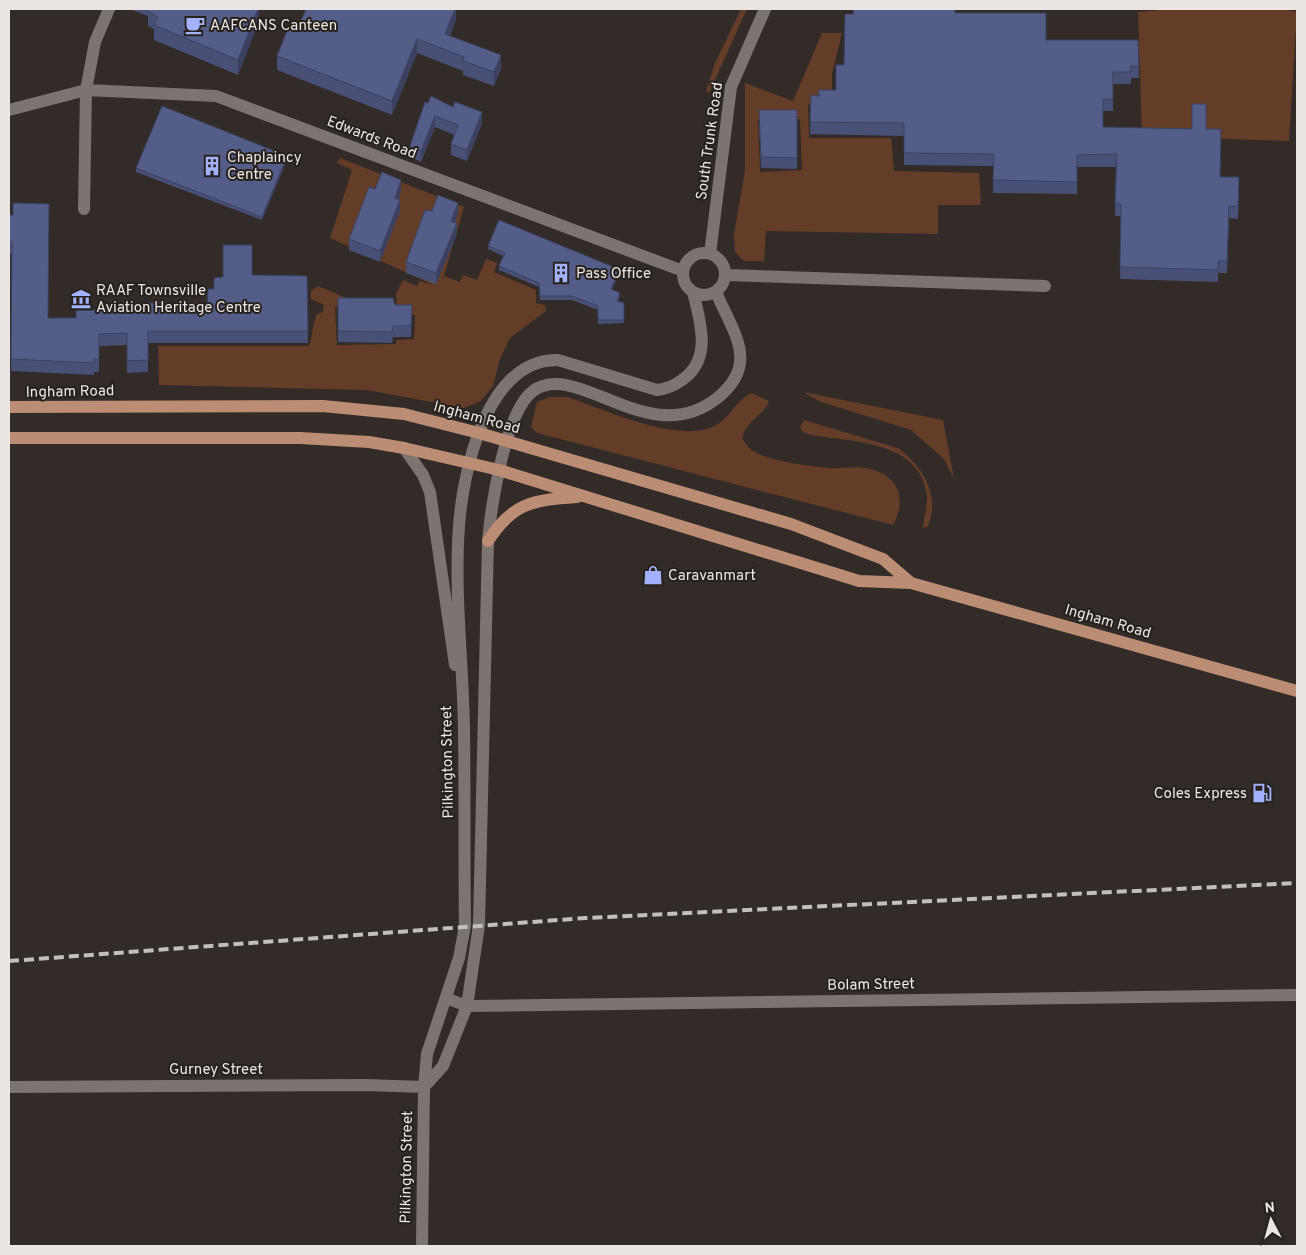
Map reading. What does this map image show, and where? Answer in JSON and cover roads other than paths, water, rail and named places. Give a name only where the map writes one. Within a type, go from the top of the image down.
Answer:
[{"type":"main road","name":"Ingham Road","points":[[9,408],[323,406],[404,414],[479,433],[791,524],[883,559],[911,583]]},
{"type":"main road","name":"Ingham Road","points":[[9,438],[300,438],[369,442],[404,448],[499,470],[859,581],[911,583],[1297,691]]},
{"type":"main road","points":[[488,541],[506,518],[519,507],[530,502],[587,497]]},
{"type":"street","points":[[84,209],[86,90],[96,42],[109,9]]},
{"type":"street","name":"South Trunk Road","points":[[710,254],[731,87],[765,9]]},
{"type":"street","name":"Edwards Road","points":[[9,110],[86,90],[216,96],[683,271]]},
{"type":"street","points":[[696,254],[710,254],[722,262],[726,275],[721,287],[716,292],[708,295],[693,292],[687,287],[683,271],[690,258],[696,254]]},
{"type":"street","points":[[726,275],[1045,286]]},
{"type":"street","name":"Pilkington Street","points":[[422,1246],[424,1087],[427,1054],[459,958],[464,926],[464,729],[458,545],[462,500],[470,462],[479,433],[500,390],[513,377],[543,360],[558,360],[648,388],[665,389],[688,376],[700,357],[702,342],[693,292]]},
{"type":"street","points":[[424,1087],[443,1066],[468,1006],[479,925],[488,541],[499,470],[507,441],[521,406],[539,388],[548,385],[561,385],[578,389],[645,413],[662,416],[680,416],[707,405],[730,386],[738,376],[741,364],[739,344],[716,292]]},
{"type":"street","points":[[404,448],[423,475],[430,492],[464,729]]},
{"type":"street","name":"Bolam Street","points":[[446,998],[468,1006],[1297,995]]},
{"type":"street","name":"Gurney Street","points":[[9,1087],[365,1085],[424,1087]]},
{"type":"railway","points":[[9,961],[585,918],[1297,883]]},
{"type":"place","name":"AAFCANS Canteen","points":[[195,25]]},
{"type":"place","name":"Chaplaincy Centre","points":[[212,166]]},
{"type":"place","name":"Pass Office","points":[[561,273]]},
{"type":"place","name":"RAAF Townsville Aviation Heritage Centre","points":[[81,299]]},
{"type":"place","name":"Caravanmart","points":[[653,575]]},
{"type":"place","name":"Coles Express","points":[[1262,793]]}]
